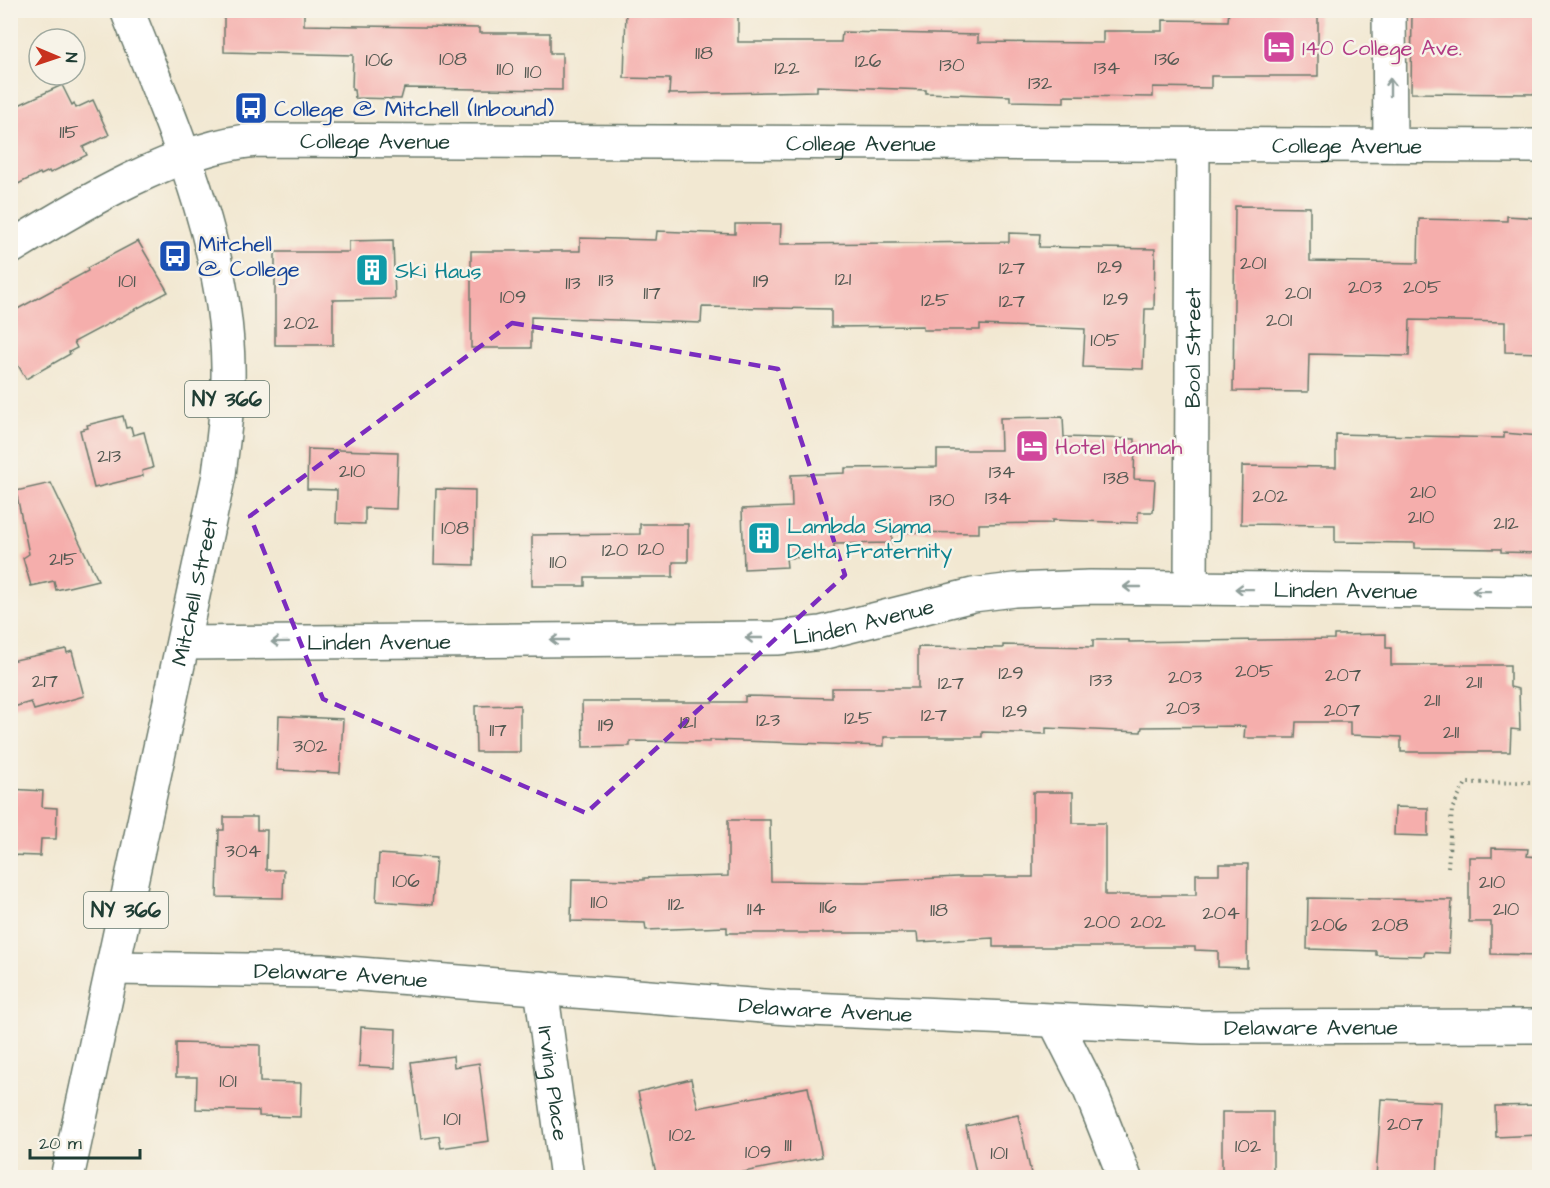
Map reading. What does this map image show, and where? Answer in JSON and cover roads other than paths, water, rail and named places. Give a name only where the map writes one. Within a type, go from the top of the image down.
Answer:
[{"type":"street","name":"Mitchell Street","points":[[68,1178],[219,475],[228,366],[222,299],[214,257],[185,156],[127,10]]},
{"type":"street","points":[[1389,10],[1390,145]]},
{"type":"street","name":"College Avenue","points":[[10,248],[149,171],[185,156],[236,142],[257,140],[1539,146]]},
{"type":"street","name":"Bool Street","points":[[1191,588],[1194,145]]},
{"type":"street","name":"Linden Avenue","points":[[184,643],[777,638],[821,633],[973,595],[1090,587],[1539,592]]},
{"type":"street","name":"Delaware Avenue","points":[[113,968],[322,971],[788,1008],[1055,1021],[1214,1027],[1539,1026]]},
{"type":"street","name":"Irving Place","points":[[541,988],[567,1178]]},
{"type":"street","points":[[1055,1021],[1090,1090],[1125,1178]]},
{"type":"place","name":"140 College Ave.","points":[[1279,47]]},
{"type":"place","name":"College @ Mitchell (Inbound)","points":[[251,108]]},
{"type":"place","name":"Mitchell @ College","points":[[175,256]]},
{"type":"place","name":"Ski Haus","points":[[372,270]]},
{"type":"place","name":"Hotel Hannah","points":[[1032,446]]},
{"type":"place","name":"Lambda Sigma Delta Fraternity","points":[[764,538]]}]
